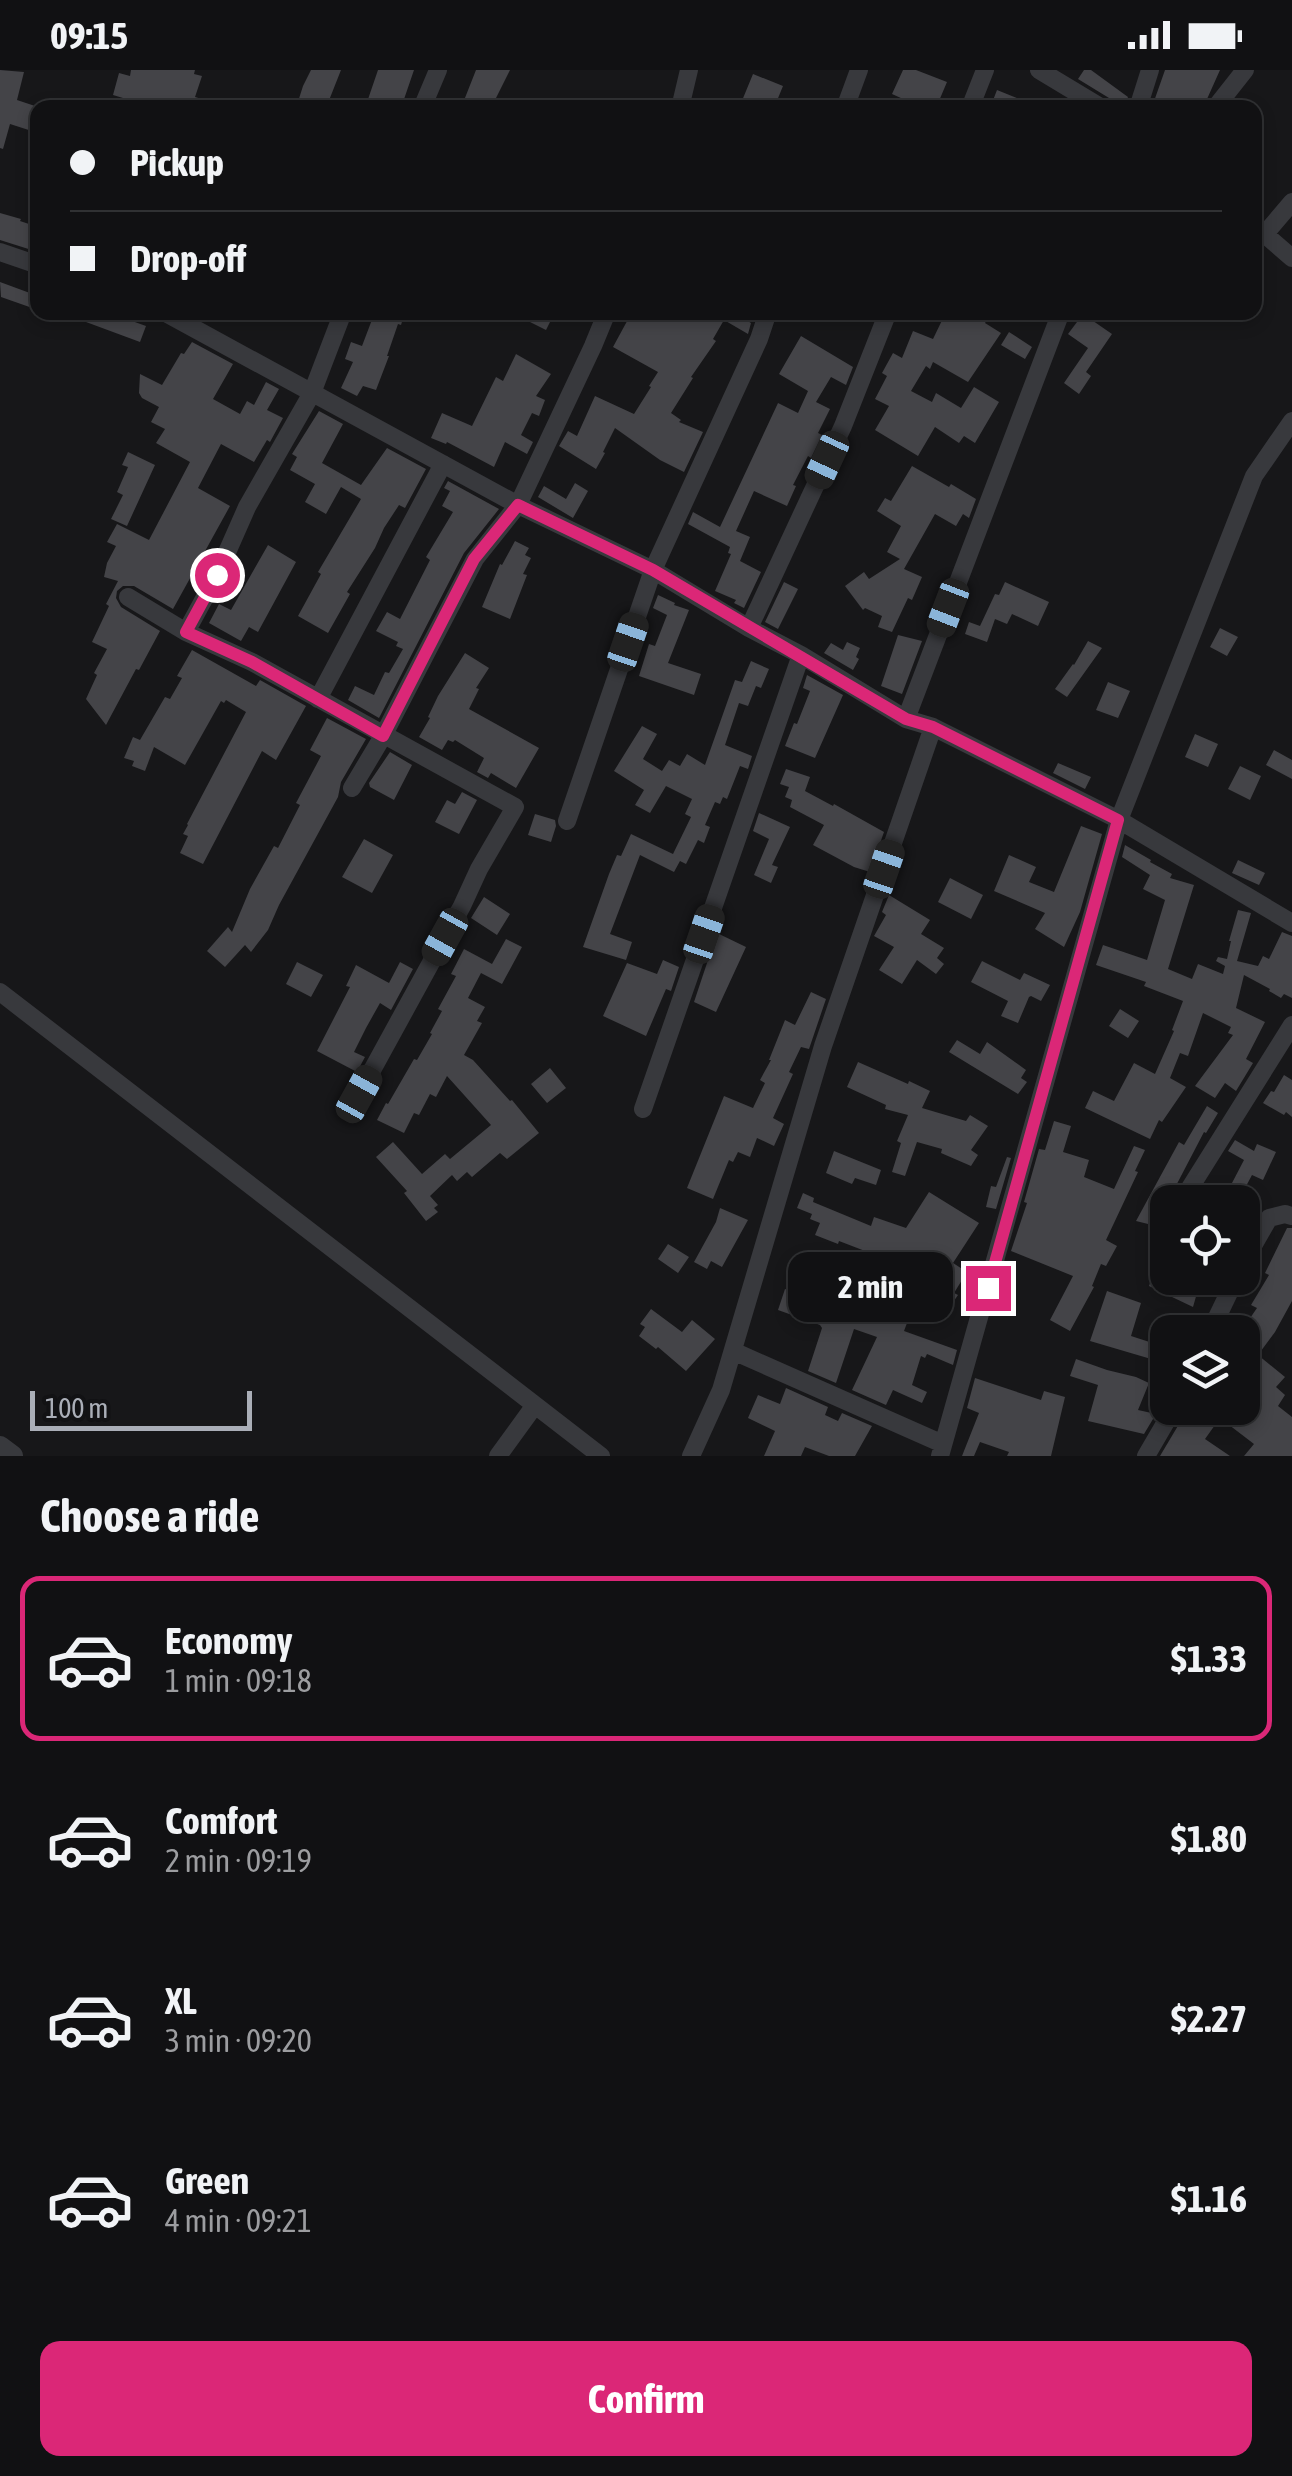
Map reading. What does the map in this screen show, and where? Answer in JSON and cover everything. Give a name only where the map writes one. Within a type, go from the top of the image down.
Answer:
[{"type":"street","points":[[425,100],[438,70]]},
{"type":"street","points":[[682,100],[689,70]]},
{"type":"street","points":[[848,100],[859,70]]},
{"type":"street","points":[[973,100],[985,70]]},
{"type":"street","points":[[1040,70],[1089,100]]},
{"type":"street","points":[[1141,100],[1150,70]]},
{"type":"street","points":[[1222,100],[1246,70]]},
{"type":"street","points":[[1262,228],[1292,202]]},
{"type":"street","points":[[1262,232],[1292,258]]},
{"type":"street","points":[[0,252],[30,262]]},
{"type":"street","points":[[179,320],[518,505],[653,570],[906,719],[933,727],[1118,820],[1292,923]]},
{"type":"street","points":[[186,632],[248,506],[312,393],[340,320]]},
{"type":"street","points":[[352,788],[474,559],[518,505],[604,320]]},
{"type":"street","points":[[567,821],[653,570],[765,320]]},
{"type":"street","points":[[749,628],[843,426],[885,320]]},
{"type":"street","points":[[906,719],[1058,320]]},
{"type":"street","points":[[733,1351],[941,1450],[1118,820],[1254,476],[1292,421]]},
{"type":"street","points":[[318,699],[443,464]]},
{"type":"street","points":[[128,597],[186,632],[252,662],[515,807],[359,1094]]},
{"type":"street","points":[[643,1109],[800,655]]},
{"type":"street","points":[[690,1456],[721,1390],[822,1046],[933,727]]},
{"type":"street","points":[[0,992],[601,1456]]},
{"type":"street","points":[[1192,1185],[1292,1025]]},
{"type":"street","points":[[1260,1233],[1269,1218],[1292,1216]]},
{"type":"street","points":[[498,1456],[535,1405]]},
{"type":"street","points":[[1146,1456],[1164,1425]]},
{"type":"street","points":[[0,1447],[12,1456]]},
{"type":"building","points":[[0,70],[24,72],[17,100],[30,104],[30,130],[10,124],[3,149]]},
{"type":"building","points":[[131,70],[195,70],[194,74],[202,76],[195,97],[205,100],[130,100],[113,95],[119,73],[130,76]]},
{"type":"building","points":[[311,70],[341,70],[329,100],[299,100]]},
{"type":"building","points":[[378,70],[414,70],[404,100],[368,100]]},
{"type":"building","points":[[476,70],[510,70],[495,100],[464,100]]},
{"type":"building","points":[[903,70],[916,70],[947,82],[939,100],[905,100],[892,94]]},
{"type":"building","points":[[1084,70],[1091,70],[1128,97],[1127,100],[1110,100],[1078,79]]},
{"type":"building","points":[[1165,70],[1220,70],[1207,100],[1154,100]]},
{"type":"building","points":[[753,74],[783,86],[777,100],[742,100]]},
{"type":"building","points":[[997,90],[1022,100],[993,100]]},
{"type":"building","points":[[0,213],[30,224],[30,249],[0,240]]},
{"type":"building","points":[[0,282],[30,293],[30,307],[1,297]]},
{"type":"building","points":[[81,320],[129,320],[146,326],[140,342]]},
{"type":"building","points":[[372,320],[403,320],[376,390],[363,386],[357,396],[341,388],[353,362],[345,359],[351,342],[362,346]]},
{"type":"building","points":[[526,320],[551,320],[546,330]]},
{"type":"building","points":[[628,320],[724,320],[713,339],[716,341],[671,413],[679,422],[703,432],[684,472],[615,428],[596,469],[559,446],[568,431],[577,436],[595,396],[634,414],[651,387],[658,372],[613,347]]},
{"type":"building","points":[[724,320],[746,320],[751,323],[748,334]]},
{"type":"building","points":[[942,320],[987,320],[985,323],[1001,333],[968,382],[933,362],[930,369],[926,366],[911,391],[932,402],[936,393],[961,408],[974,387],[999,402],[975,443],[964,436],[959,443],[935,427],[918,456],[875,430],[889,406],[875,399],[893,353],[902,358],[913,331],[933,339]]},
{"type":"building","points":[[1078,320],[1092,320],[1112,334],[1086,372],[1091,376],[1079,394],[1064,383],[1088,348],[1068,334]]},
{"type":"building","points":[[1009,332],[1032,347],[1025,359],[1001,345]]},
{"type":"building","points":[[801,336],[853,367],[846,385],[831,377],[816,402],[830,409],[818,433],[822,435],[793,485],[796,486],[787,506],[754,491],[736,531],[750,537],[740,561],[761,572],[744,608],[715,591],[731,554],[730,547],[688,524],[693,512],[720,527],[778,403],[798,413],[808,391],[779,374]]},
{"type":"building","points":[[192,342],[233,364],[213,399],[240,414],[247,401],[254,405],[266,382],[279,389],[267,410],[283,418],[254,462],[221,444],[198,488],[230,506],[173,609],[134,586],[123,586],[117,591],[121,607],[160,631],[106,725],[86,699],[107,649],[92,642],[118,581],[104,577],[116,546],[107,542],[117,524],[149,540],[190,462],[156,443],[165,429],[151,422],[159,407],[139,393],[140,374],[162,385]]},
{"type":"building","points":[[516,354],[551,374],[536,396],[545,400],[539,416],[532,413],[521,435],[533,442],[527,454],[505,442],[494,467],[447,442],[431,438],[442,413],[472,426],[496,377],[503,381]]},
{"type":"building","points":[[319,411],[343,424],[322,463],[361,485],[387,448],[426,469],[405,508],[399,505],[384,528],[328,633],[298,616],[321,574],[318,572],[361,499],[341,487],[326,514],[305,502],[315,484],[290,470],[297,457],[292,454]]},
{"type":"building","points":[[128,452],[155,465],[127,526],[111,519],[123,495],[117,492],[128,467],[122,465]]},
{"type":"building","points":[[912,466],[976,499],[969,518],[963,514],[956,526],[935,514],[904,569],[922,577],[892,632],[878,627],[882,616],[863,610],[845,586],[864,572],[869,579],[900,559],[887,552],[901,526],[877,511],[885,498],[891,501]]},
{"type":"building","points":[[448,481],[499,509],[464,553],[379,718],[348,700],[355,686],[374,695],[403,649],[396,646],[398,642],[376,631],[387,612],[400,619],[430,560],[426,557],[453,512],[442,506],[450,491],[444,488]]},
{"type":"building","points":[[575,483],[588,491],[573,518],[538,497],[544,486],[566,499]]},
{"type":"building","points":[[515,541],[529,548],[525,555],[531,558],[510,619],[482,607],[500,564]]},
{"type":"building","points":[[268,545],[296,562],[258,632],[249,627],[241,641],[209,623],[219,604],[231,610]]},
{"type":"building","points":[[784,582],[798,589],[778,629],[765,622]]},
{"type":"building","points":[[1005,582],[1049,602],[1038,626],[1012,614],[1007,624],[995,619],[987,642],[965,634],[969,622],[980,626]]},
{"type":"building","points":[[658,595],[689,610],[668,663],[701,674],[694,695],[639,676],[649,644],[655,646],[667,615],[653,608]]},
{"type":"building","points":[[1220,628],[1238,637],[1227,656],[1210,647]]},
{"type":"building","points":[[898,635],[922,641],[902,694],[881,686]]},
{"type":"building","points":[[1088,641],[1102,648],[1067,697],[1055,689]]},
{"type":"building","points":[[847,642],[860,648],[853,670],[824,653],[831,643],[843,650]]},
{"type":"building","points":[[192,650],[256,686],[260,680],[306,706],[276,760],[262,751],[203,864],[180,853],[188,836],[183,834],[246,712],[221,701],[185,765],[154,747],[145,771],[124,758],[133,737],[140,740],[165,697],[170,699],[182,678],[177,676]]},
{"type":"building","points":[[465,653],[489,668],[469,709],[539,748],[516,788],[491,773],[488,778],[477,772],[484,758],[455,740],[448,740],[442,750],[419,737],[438,696]]},
{"type":"building","points":[[751,661],[769,669],[748,706],[739,703],[725,745],[752,756],[748,769],[740,766],[727,799],[723,797],[720,804],[715,802],[705,825],[710,827],[704,843],[698,840],[686,864],[680,861],[674,872],[640,855],[610,934],[632,942],[626,960],[583,947],[617,855],[621,856],[631,834],[673,854],[691,817],[685,814],[692,799],[666,786],[650,813],[635,805],[644,790],[614,771],[642,726],[657,734],[643,759],[662,771],[669,760],[680,766],[687,754],[705,765],[735,680],[742,682]]},
{"type":"building","points":[[807,675],[843,695],[815,758],[785,746],[810,691],[803,688]]},
{"type":"building","points":[[1108,682],[1130,691],[1118,718],[1096,710]]},
{"type":"building","points":[[327,718],[366,739],[268,930],[251,952],[245,945],[225,967],[207,951],[228,927],[232,932],[250,889],[274,846],[278,848],[321,756],[310,750]]},
{"type":"building","points":[[1195,734],[1218,744],[1208,767],[1185,757]]},
{"type":"building","points":[[1274,750],[1292,760],[1292,779],[1266,765]]},
{"type":"building","points":[[390,752],[412,765],[394,800],[369,783]]},
{"type":"building","points":[[1058,763],[1091,777],[1085,789],[1053,773]]},
{"type":"building","points":[[1240,766],[1261,776],[1250,800],[1228,789]]},
{"type":"building","points":[[786,769],[810,777],[805,791],[884,832],[870,872],[813,845],[824,825],[790,807],[792,800],[785,797],[789,787],[780,784]]},
{"type":"building","points":[[462,792],[477,800],[459,834],[435,822],[447,800],[455,804]]},
{"type":"building","points":[[759,813],[790,827],[772,865],[778,867],[771,883],[754,875],[769,839],[753,831]]},
{"type":"building","points":[[535,814],[555,820],[551,842],[528,835]]},
{"type":"building","points":[[1081,826],[1102,834],[1080,912],[1064,947],[1035,929],[1045,913],[994,891],[1009,855],[1036,867],[1029,882],[1054,892]]},
{"type":"building","points":[[364,839],[393,855],[372,893],[342,877]]},
{"type":"building","points":[[1125,845],[1172,874],[1170,878],[1194,885],[1168,969],[1192,979],[1198,964],[1223,974],[1225,966],[1216,961],[1218,957],[1227,959],[1238,910],[1251,913],[1237,961],[1258,966],[1263,956],[1269,959],[1282,932],[1292,936],[1292,998],[1284,994],[1281,998],[1244,975],[1236,1008],[1265,1022],[1246,1059],[1253,1063],[1236,1091],[1225,1083],[1215,1098],[1195,1086],[1233,1035],[1228,1033],[1231,1027],[1203,1013],[1188,1056],[1180,1053],[1170,1078],[1186,1087],[1162,1122],[1159,1120],[1150,1139],[1085,1108],[1093,1091],[1114,1101],[1134,1063],[1155,1074],[1183,1001],[1144,986],[1146,982],[1096,965],[1103,945],[1147,960],[1165,900],[1143,889],[1150,875],[1122,857]]},
{"type":"building","points":[[1238,860],[1265,873],[1259,885],[1232,873]]},
{"type":"building","points":[[950,878],[983,895],[971,919],[938,902]]},
{"type":"building","points":[[889,895],[930,920],[921,934],[944,948],[937,958],[944,964],[936,974],[917,960],[902,984],[879,970],[894,947],[874,936],[886,915],[882,912]]},
{"type":"building","points":[[484,897],[510,914],[497,935],[471,918]]},
{"type":"building","points":[[717,933],[746,947],[716,1012],[694,1002]]},
{"type":"building","points":[[506,939],[522,947],[502,984],[481,973],[468,998],[485,1007],[477,1021],[482,1023],[464,1055],[512,1100],[539,1133],[507,1159],[500,1153],[472,1177],[467,1172],[457,1181],[452,1175],[430,1196],[438,1205],[434,1208],[438,1212],[426,1221],[404,1193],[407,1191],[376,1157],[393,1142],[422,1174],[445,1154],[450,1159],[491,1125],[447,1076],[436,1097],[430,1094],[419,1115],[414,1113],[404,1133],[377,1120],[432,1034],[442,1011],[438,1009],[456,976],[451,974],[464,949],[492,964]]},
{"type":"building","points":[[663,960],[679,967],[671,991],[666,989],[646,1036],[603,1016],[627,963],[657,974]]},
{"type":"building","points":[[982,961],[1020,980],[1024,973],[1050,985],[1041,1001],[1029,997],[1018,1023],[1001,1016],[1008,1001],[971,982]]},
{"type":"building","points":[[297,962],[323,975],[311,997],[286,984]]},
{"type":"building","points":[[400,962],[413,969],[391,1010],[380,1003],[366,1028],[354,1052],[365,1057],[357,1072],[317,1051],[350,987],[346,986],[356,965],[389,983]]},
{"type":"building","points":[[811,992],[826,999],[809,1049],[801,1047],[789,1072],[793,1074],[773,1118],[784,1124],[774,1146],[757,1138],[750,1157],[738,1152],[733,1162],[729,1160],[713,1199],[687,1188],[724,1096],[753,1108],[785,1020],[795,1025]]},
{"type":"building","points":[[1120,1009],[1139,1021],[1128,1038],[1109,1026]]},
{"type":"building","points":[[957,1040],[980,1054],[987,1042],[1026,1070],[1021,1078],[1027,1082],[1018,1094],[949,1052]]},
{"type":"building","points":[[858,1062],[930,1091],[922,1108],[966,1121],[970,1115],[988,1126],[971,1150],[978,1155],[971,1166],[941,1153],[942,1149],[917,1142],[905,1176],[892,1172],[901,1143],[897,1141],[908,1115],[885,1109],[886,1105],[847,1087]]},
{"type":"building","points":[[550,1068],[566,1088],[547,1103],[531,1084]]},
{"type":"building","points":[[1284,1075],[1292,1080],[1292,1117],[1263,1103]]},
{"type":"building","points":[[1207,1106],[1218,1113],[1176,1185],[1156,1185],[1179,1142],[1184,1145]]},
{"type":"building","points":[[1054,1121],[1071,1126],[1063,1152],[1089,1160],[1084,1177],[1114,1189],[1134,1146],[1145,1150],[1106,1240],[1117,1246],[1106,1266],[1101,1264],[1094,1287],[1070,1331],[1050,1320],[1073,1276],[1011,1251],[1039,1149],[1045,1150]]},
{"type":"building","points":[[1235,1140],[1254,1151],[1257,1144],[1276,1152],[1263,1180],[1252,1175],[1247,1185],[1235,1185],[1232,1183],[1244,1160],[1228,1151]]},
{"type":"building","points":[[834,1151],[881,1170],[876,1185],[855,1178],[852,1184],[826,1173]]},
{"type":"building","points":[[1007,1157],[1011,1158],[996,1209],[986,1207],[991,1186],[996,1187]]},
{"type":"building","points":[[929,1192],[979,1223],[953,1263],[967,1272],[947,1311],[918,1294],[904,1331],[957,1350],[953,1365],[927,1354],[925,1358],[921,1356],[912,1385],[927,1392],[922,1403],[893,1390],[886,1405],[852,1390],[877,1337],[854,1329],[836,1383],[808,1371],[820,1325],[778,1310],[785,1289],[810,1298],[820,1264],[856,1279],[865,1251],[815,1235],[820,1223],[810,1219],[812,1214],[797,1208],[803,1193],[814,1198],[813,1202],[871,1226],[874,1217],[906,1228]]},
{"type":"building","points":[[1150,1195],[1150,1224],[1136,1221]]},
{"type":"building","points":[[720,1208],[748,1220],[722,1267],[711,1261],[707,1269],[694,1262]]},
{"type":"building","points":[[1287,1228],[1292,1228],[1292,1301],[1260,1352],[1260,1315],[1252,1315],[1257,1308],[1251,1305],[1269,1275],[1265,1273]]},
{"type":"building","points":[[668,1244],[689,1257],[678,1273],[658,1259]]},
{"type":"building","points":[[1107,1291],[1141,1303],[1131,1336],[1150,1342],[1150,1359],[1090,1341]]},
{"type":"building","points":[[1168,1295],[1196,1295],[1193,1307]]},
{"type":"building","points":[[651,1309],[682,1332],[692,1320],[715,1339],[686,1371],[639,1336],[645,1327],[640,1324]]},
{"type":"building","points":[[1260,1357],[1285,1377],[1276,1387],[1285,1395],[1278,1406],[1292,1417],[1292,1456],[1244,1456],[1254,1444],[1229,1425],[1260,1425]]},
{"type":"building","points":[[1076,1359],[1149,1383],[1138,1410],[1150,1413],[1150,1424],[1144,1434],[1088,1421],[1098,1385],[1070,1376]]},
{"type":"building","points":[[975,1378],[1041,1400],[1044,1391],[1065,1397],[1051,1456],[1007,1456],[1009,1452],[980,1442],[974,1456],[962,1456],[979,1413],[967,1408]]},
{"type":"building","points":[[786,1388],[828,1407],[825,1415],[838,1421],[842,1413],[872,1426],[855,1456],[829,1456],[805,1447],[801,1456],[764,1456],[775,1431],[748,1418],[758,1395],[780,1404]]},
{"type":"building","points":[[1178,1425],[1214,1426],[1205,1439],[1230,1456],[1160,1456]]},
{"type":"route","points":[[217,575],[186,632],[252,662],[383,736],[474,559],[518,505],[653,570],[906,719],[933,727],[1118,820],[988,1288]]}]
